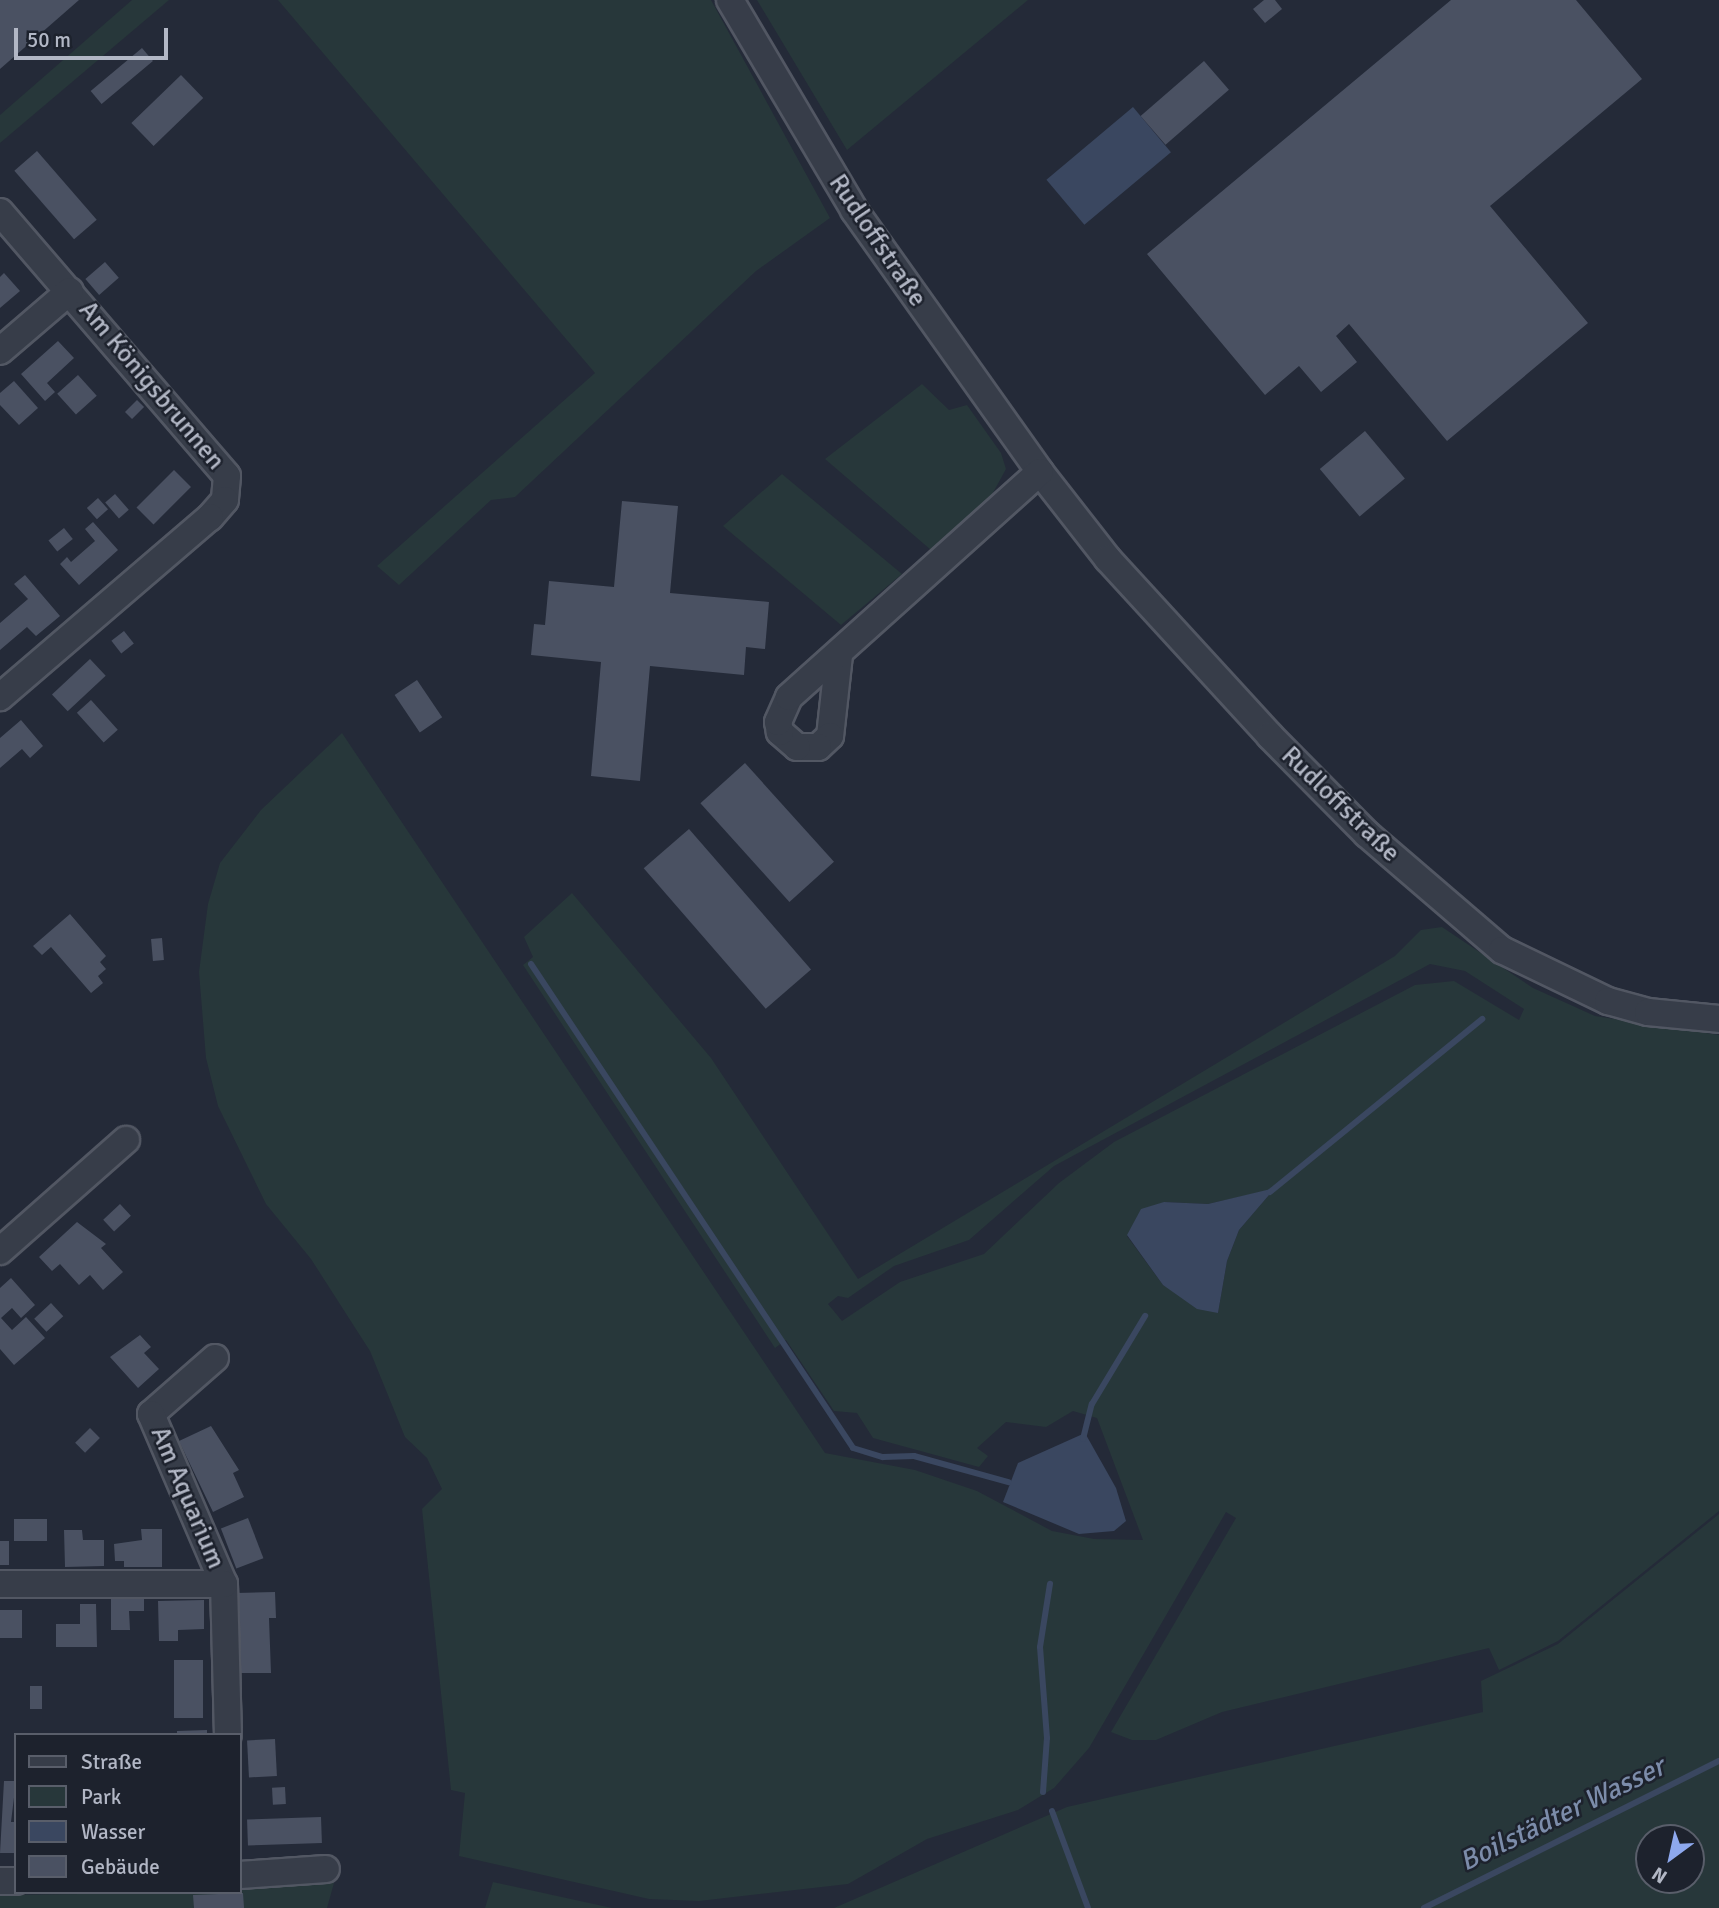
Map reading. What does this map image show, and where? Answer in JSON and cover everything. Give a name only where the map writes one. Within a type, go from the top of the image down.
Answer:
[{"type":"street","name":"Rudloffstraße","points":[[730,0],[854,210],[1040,472],[1108,559],[1269,736],[1462,918],[1539,971],[1608,1001],[1648,1012],[1719,1019]]},
{"type":"street","name":"Am Königsbrunnen","points":[[0,212],[227,476],[225,500],[0,696]]},
{"type":"street","points":[[0,351],[69,290]]},
{"type":"street","points":[[839,655],[1040,472]]},
{"type":"street","points":[[0,1251],[126,1140]]},
{"type":"street","name":"Am Aquarium","points":[[215,1358],[151,1414],[224,1584],[228,1733]]},
{"type":"street","name":"Am Aquarium","points":[[0,1584],[224,1584]]},
{"type":"street","points":[[242,1875],[326,1869]]},
{"type":"green space","points":[[132,0],[169,0],[0,143],[0,115]]},
{"type":"green space","points":[[278,0],[711,0],[830,218],[756,271],[515,497],[491,500],[399,585],[377,566],[595,373]]},
{"type":"green space","points":[[757,0],[1028,0],[847,150]]},
{"type":"green space","points":[[922,384],[949,410],[967,405],[1001,453],[1006,469],[989,500],[931,550],[825,459]]},
{"type":"green space","points":[[782,474],[902,574],[841,625],[723,526]]},
{"type":"green space","points":[[342,733],[825,1453],[915,1470],[977,1491],[1052,1531],[1094,1539],[1143,1540],[1097,1418],[1073,1411],[1046,1427],[1006,1422],[977,1448],[988,1456],[979,1467],[873,1438],[857,1413],[834,1411],[786,1340],[775,1348],[523,965],[533,957],[524,937],[572,893],[711,1058],[858,1279],[1395,956],[1421,930],[1442,927],[1533,988],[1595,1016],[1719,1035],[1719,1511],[1558,1641],[1499,1670],[1489,1648],[1222,1712],[1156,1740],[1132,1740],[1111,1732],[1236,1518],[1226,1512],[1089,1748],[1054,1788],[1018,1810],[927,1839],[848,1884],[699,1901],[649,1899],[459,1856],[465,1793],[451,1790],[422,1509],[442,1489],[427,1458],[405,1437],[370,1351],[311,1259],[266,1204],[218,1106],[206,1058],[199,972],[208,904],[220,863],[261,810]],"holes":[[[1430,964],[1465,971],[1524,1009],[1519,1020],[1454,981],[1415,985],[1114,1142],[1059,1183],[984,1254],[900,1282],[842,1321],[828,1304],[838,1296],[848,1298],[894,1266],[969,1240],[1054,1166]],[[1274,1189],[1239,1230],[1227,1261],[1218,1313],[1163,1285],[1127,1236],[1164,1202],[1208,1204]]]},
{"type":"green space","points":[[1719,1514],[1719,1908],[834,1908],[1067,1807],[1483,1712],[1481,1681],[1558,1644]]},
{"type":"green space","points":[[493,1882],[612,1908],[485,1908]]},
{"type":"green space","points":[[334,1883],[327,1908],[0,1908],[0,1895],[242,1894],[242,1887]]},
{"type":"water","points":[[1133,107],[1171,152],[1084,225],[1046,180]]},
{"type":"water","points":[[1275,1188],[1239,1230],[1227,1261],[1218,1313],[1197,1309],[1163,1285],[1127,1235],[1141,1209],[1164,1202],[1208,1204]]},
{"type":"water","points":[[1085,1433],[1116,1488],[1126,1521],[1114,1531],[1079,1534],[1003,1502],[1018,1463]]},
{"type":"building","points":[[0,0],[79,0],[0,69]]},
{"type":"building","points":[[1264,0],[1275,0],[1282,9],[1265,23],[1253,9]]},
{"type":"building","points":[[1451,0],[1576,0],[1642,79],[1490,206],[1588,323],[1447,441],[1349,324],[1336,336],[1357,362],[1321,392],[1299,366],[1265,395],[1147,254]]},
{"type":"building","points":[[142,48],[153,61],[102,104],[91,91]]},
{"type":"building","points":[[1204,61],[1229,90],[1166,145],[1141,116]]},
{"type":"building","points":[[181,75],[203,98],[154,146],[131,123]]},
{"type":"building","points":[[37,151],[97,220],[74,239],[14,171]]},
{"type":"building","points":[[105,262],[119,278],[99,295],[85,279]]},
{"type":"building","points":[[4,273],[20,291],[0,308],[0,277]]},
{"type":"building","points":[[58,341],[74,358],[47,383],[55,392],[45,401],[21,374]]},
{"type":"building","points":[[78,375],[97,396],[76,415],[57,394]]},
{"type":"building","points":[[14,381],[38,408],[19,425],[0,405],[0,393]]},
{"type":"building","points":[[137,400],[144,407],[132,419],[125,412]]},
{"type":"building","points":[[1365,431],[1405,478],[1360,516],[1320,469]]},
{"type":"building","points":[[174,470],[191,487],[153,524],[137,507]]},
{"type":"building","points":[[115,494],[129,510],[119,518],[105,503]]},
{"type":"building","points":[[98,498],[108,509],[97,519],[87,508]]},
{"type":"building","points":[[622,501],[678,506],[670,593],[769,602],[765,649],[746,647],[744,675],[650,666],[640,781],[591,776],[601,662],[531,655],[534,624],[545,625],[549,581],[614,587]]},
{"type":"building","points":[[93,522],[118,550],[79,585],[60,564],[67,557],[71,562],[95,541],[85,529]]},
{"type":"building","points":[[64,528],[73,539],[57,551],[48,541]]},
{"type":"building","points":[[25,575],[60,616],[36,636],[27,627],[0,650],[0,623],[28,599],[14,584]]},
{"type":"building","points":[[124,631],[134,644],[121,653],[111,641]]},
{"type":"building","points":[[90,659],[106,676],[68,711],[52,694]]},
{"type":"building","points":[[417,680],[442,717],[420,732],[395,695]]},
{"type":"building","points":[[91,700],[118,730],[104,742],[77,713]]},
{"type":"building","points":[[21,720],[43,746],[30,758],[22,749],[0,768],[0,738]]},
{"type":"building","points":[[745,763],[834,862],[789,902],[700,803]]},
{"type":"building","points":[[689,829],[811,969],[766,1009],[644,868]]},
{"type":"building","points":[[70,914],[106,956],[100,962],[106,969],[98,976],[103,983],[91,993],[51,947],[42,955],[33,946]]},
{"type":"building","points":[[162,938],[164,960],[153,961],[151,939]]},
{"type":"building","points":[[120,1204],[131,1216],[114,1231],[103,1220]]},
{"type":"building","points":[[77,1222],[106,1244],[101,1248],[123,1272],[103,1290],[90,1275],[79,1285],[60,1264],[52,1271],[39,1257]]},
{"type":"building","points":[[11,1278],[35,1305],[21,1318],[12,1308],[1,1318],[12,1330],[26,1317],[45,1338],[14,1365],[0,1349],[0,1288]]},
{"type":"building","points":[[51,1303],[63,1316],[46,1332],[34,1319]]},
{"type":"building","points":[[140,1335],[151,1347],[144,1353],[159,1369],[138,1388],[110,1357]]},
{"type":"building","points":[[211,1426],[239,1470],[233,1473],[244,1497],[213,1512],[179,1441]]},
{"type":"building","points":[[90,1428],[100,1438],[85,1453],[75,1443]]},
{"type":"building","points":[[248,1518],[263,1558],[236,1569],[221,1528]]},
{"type":"building","points":[[14,1519],[47,1519],[47,1541],[14,1541]]},
{"type":"building","points":[[141,1529],[162,1529],[162,1567],[124,1567],[124,1561],[115,1561],[114,1544],[142,1540]]},
{"type":"building","points":[[64,1530],[82,1530],[83,1540],[104,1540],[104,1566],[65,1567]]},
{"type":"building","points":[[0,1541],[9,1541],[9,1565],[0,1565]]},
{"type":"building","points":[[275,1592],[276,1618],[269,1618],[271,1673],[241,1673],[236,1593]]},
{"type":"building","points":[[144,1597],[144,1611],[129,1611],[130,1630],[111,1630],[111,1598]]},
{"type":"building","points":[[204,1600],[204,1629],[178,1630],[178,1641],[159,1641],[158,1601]]},
{"type":"building","points":[[80,1604],[96,1604],[97,1647],[56,1647],[56,1624],[80,1624]]},
{"type":"building","points":[[0,1610],[22,1610],[22,1638],[0,1638]]},
{"type":"building","points":[[174,1660],[203,1660],[203,1718],[174,1718]]},
{"type":"building","points":[[30,1686],[42,1686],[42,1709],[30,1709]]},
{"type":"building","points":[[207,1730],[207,1733],[177,1733]]},
{"type":"building","points":[[275,1739],[277,1776],[249,1777],[247,1740]]},
{"type":"building","points":[[4,1781],[14,1781],[11,1822],[14,1822],[14,1853],[0,1853]]},
{"type":"building","points":[[285,1787],[286,1804],[273,1805],[272,1788]]},
{"type":"building","points":[[321,1817],[322,1843],[248,1846],[247,1820]]},
{"type":"building","points":[[242,1893],[244,1908],[194,1908],[193,1895]]},
{"type":"waterway","points":[[531,964],[853,1448],[883,1457],[914,1456],[1008,1482]]},
{"type":"waterway","points":[[1270,1192],[1482,1019]]},
{"type":"waterway","points":[[1083,1439],[1092,1404],[1145,1316]]},
{"type":"waterway","points":[[1043,1792],[1047,1738],[1040,1647],[1050,1584]]},
{"type":"waterway","name":"Boilstädter Wasser","points":[[1424,1908],[1719,1761]]},
{"type":"waterway","points":[[1052,1811],[1088,1908]]}]
